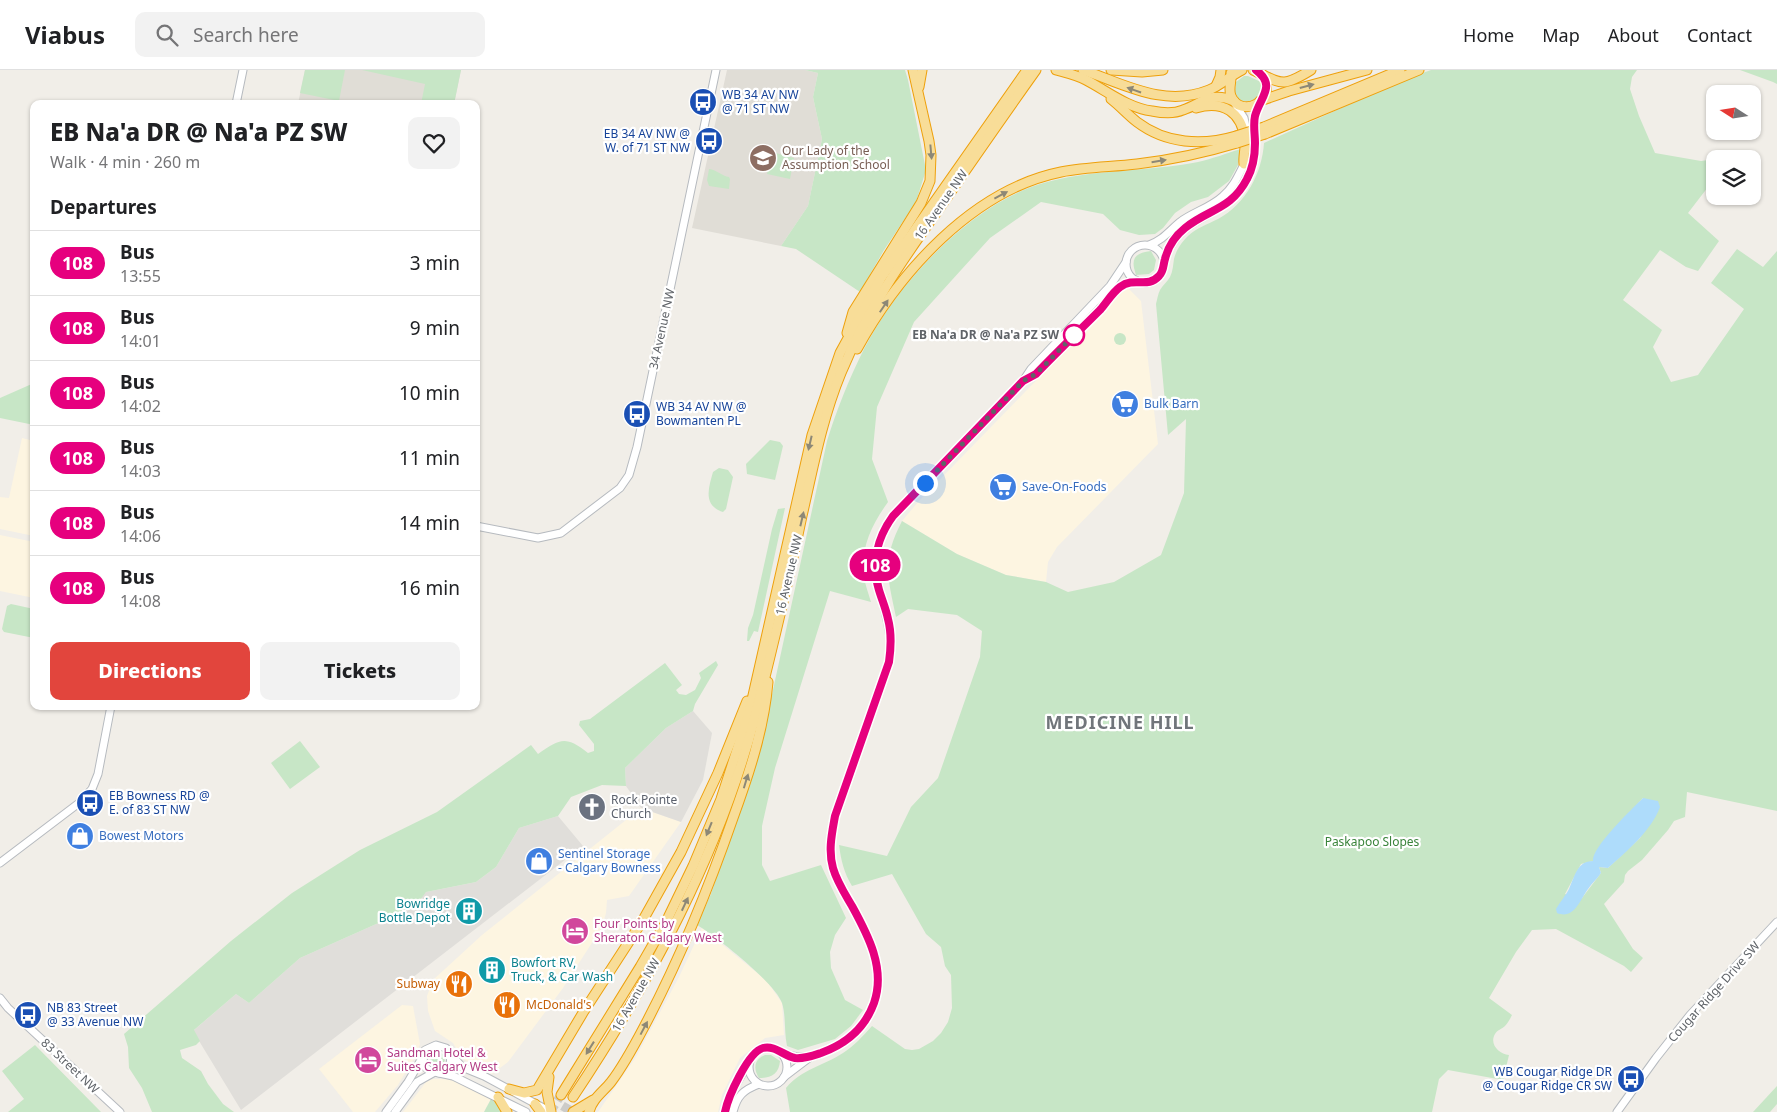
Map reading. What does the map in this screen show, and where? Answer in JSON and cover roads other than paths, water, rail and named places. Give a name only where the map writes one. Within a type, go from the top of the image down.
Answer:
[{"type":"highway","points":[[840,353],[853,312],[921,203],[928,188],[931,172],[931,155],[913,70]]},
{"type":"highway","points":[[922,70],[920,93],[924,119]]},
{"type":"highway","points":[[1058,70],[1078,76],[1127,103],[1144,110],[1163,112],[1214,105],[1222,106],[1232,112],[1240,123],[1245,143],[1244,164]]},
{"type":"highway","points":[[1083,70],[1133,90],[1158,96],[1186,96],[1216,86],[1231,73],[1242,70]]},
{"type":"highway","points":[[1111,70],[1142,72],[1164,70]]},
{"type":"highway","points":[[1216,86],[1222,70]]},
{"type":"highway","points":[[1258,72],[1277,82],[1287,83],[1312,70]]},
{"type":"highway","points":[[1184,110],[1210,97],[1222,97],[1238,104],[1253,106],[1260,101],[1289,91],[1367,70]]},
{"type":"highway","points":[[1264,130],[1400,70]]},
{"type":"highway","points":[[815,461],[830,410],[856,350],[888,300],[932,249],[976,211],[996,198],[1024,183],[1047,176],[1077,170],[1174,159],[1237,140],[1419,70]]},
{"type":"highway","name":"16 Avenue NW","points":[[573,1097],[642,986],[676,924],[702,869],[739,770],[755,718],[767,650],[812,436],[840,353],[881,278],[1033,71]]},
{"type":"highway","name":"16 Avenue NW","points":[[561,1095],[652,947],[693,866],[711,825],[749,713],[767,650],[828,409],[848,356],[869,313],[900,264],[1033,71]]},
{"type":"highway","points":[[1258,72],[1267,87],[1260,101]]},
{"type":"highway","points":[[1231,73],[1230,91],[1234,101]]},
{"type":"highway","points":[[1093,85],[1138,123],[1160,135],[1185,142],[1237,140]]},
{"type":"highway","points":[[509,1089],[524,1093],[537,1090],[584,1011],[653,903],[693,830],[767,650]]},
{"type":"highway","points":[[589,1112],[592,1103],[621,1066],[643,1029],[692,927],[726,838],[754,755],[767,696],[767,650]]},
{"type":"highway","points":[[551,1112],[547,1092],[556,1060]]},
{"type":"highway","points":[[498,1097],[508,1112]]},
{"type":"highway","points":[[573,1112],[584,1107],[597,1097]]},
{"type":"highway","points":[[535,1104],[541,1112]]},
{"type":"street","points":[[237,100],[243,70]]},
{"type":"street","name":"34 Avenue NW","points":[[480,527],[538,538],[561,533],[620,488],[630,475],[716,70]]},
{"type":"street","points":[[733,1112],[736,1100],[748,1088],[759,1084],[770,1086],[777,1084],[810,1057],[844,1043],[868,1017],[877,994],[877,967],[874,952],[866,932],[841,888],[833,869],[830,844],[835,816],[889,662],[890,626],[876,576],[876,554],[885,528],[893,516],[1023,381],[1031,369],[1110,286],[1132,249],[1139,245],[1149,245],[1162,239],[1178,223],[1215,203],[1235,183],[1248,154],[1248,132],[1244,118],[1234,101]]},
{"type":"street","points":[[1126,262],[1128,274],[1136,280],[1144,283],[1154,280],[1162,271],[1174,240],[1184,228],[1227,204],[1244,184],[1254,161],[1254,124],[1260,101]]},
{"type":"street","points":[[1149,245],[1158,250],[1164,262]]},
{"type":"street","points":[[1023,381],[1036,374],[1100,310],[1117,290],[1136,280]]},
{"type":"street","points":[[0,863],[80,803],[92,790],[98,774],[110,710]]},
{"type":"street","name":"Cougar Ridge Drive SW","points":[[1617,1112],[1690,1015],[1777,922]]},
{"type":"street","name":"83 Street NW","points":[[0,998],[120,1112]]},
{"type":"street","points":[[386,1112],[408,1082],[426,1050],[436,1045],[444,1046],[462,1067],[509,1089],[551,1112]]},
{"type":"street","points":[[725,1112],[730,1095],[754,1053],[764,1048],[773,1048],[793,1057],[810,1057]]},
{"type":"street","points":[[782,1052],[786,1066],[784,1078]]},
{"type":"street","points":[[395,1112],[417,1082],[445,1071],[451,1059],[450,1053]]},
{"type":"street","points":[[423,1058],[425,1067],[436,1073],[453,1076],[526,1112]]},
{"type":"street","points":[[749,1062],[751,1075],[759,1084]]},
{"type":"water","points":[[1643,798],[1658,801],[1660,807],[1651,824],[1638,840],[1608,868],[1599,867],[1601,873],[1576,908],[1568,914],[1557,913],[1556,909],[1568,891],[1580,866],[1593,861],[1598,847],[1605,838]]},
{"type":"tunnel","points":[[550,1112],[561,1095]]},
{"type":"tunnel","points":[[564,1112],[573,1097]]},
{"type":"place","name":"WB 34 AV NW @ 71 ST NW","points":[[703,102]]},
{"type":"place","name":"EB 34 AV NW @ W. of 71 ST NW","points":[[709,141]]},
{"type":"place","name":"Our Lady of the Assumption School","points":[[763,158]]},
{"type":"place","name":"EB Na'a DR @ Na'a PZ SW","points":[[1074,335]]},
{"type":"place","name":"Bulk Barn","points":[[1125,404]]},
{"type":"place","name":"WB 34 AV NW @ Bowmanten PL","points":[[637,414]]},
{"type":"place","name":"Save-On-Foods","points":[[1003,487]]},
{"type":"place","name":"EB Bowness RD @ E. of 83 ST NW","points":[[90,803]]},
{"type":"place","name":"Rock Pointe Church","points":[[592,807]]},
{"type":"place","name":"Bowest Motors","points":[[80,836]]},
{"type":"place","name":"Sentinel Storage - Calgary Bowness","points":[[539,861]]},
{"type":"place","name":"Bowridge Bottle Depot","points":[[469,911]]},
{"type":"place","name":"Four Points by Sheraton Calgary West","points":[[575,931]]},
{"type":"place","name":"Bowfort RV, Truck, & Car Wash","points":[[492,970]]},
{"type":"place","name":"Subway","points":[[459,984]]},
{"type":"place","name":"McDonald's","points":[[507,1005]]},
{"type":"place","name":"NB 83 Street @ 33 Avenue NW","points":[[28,1015]]},
{"type":"place","name":"Sandman Hotel & Suites Calgary West","points":[[368,1060]]},
{"type":"place","name":"WB Cougar Ridge DR @ Cougar Ridge CR SW","points":[[1631,1079]]},
{"type":"district","name":"MEDICINE HILL","points":[[1120,723]]},
{"type":"park label","name":"Paskapoo Slopes","points":[[1372,842]]}]
